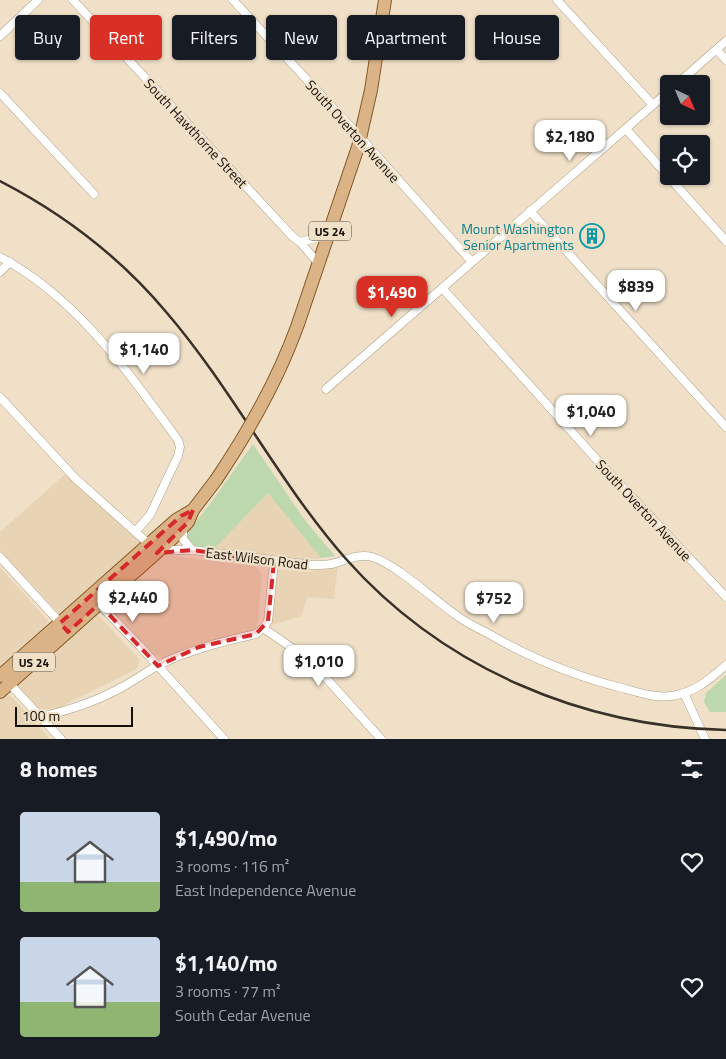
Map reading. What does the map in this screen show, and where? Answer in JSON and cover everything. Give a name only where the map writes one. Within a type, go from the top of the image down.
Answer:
[{"type":"main road","name":"US 24","points":[[3,682],[155,547],[183,528],[256,416],[282,364],[298,324],[360,138],[371,90],[385,0]]},
{"type":"main road","name":"US 24","points":[[155,547],[176,520],[193,510]]},
{"type":"street","points":[[0,36],[38,0]]},
{"type":"street","name":"South Hawthorne Street","points":[[73,0],[319,264]]},
{"type":"street","name":"South Overton Avenue","points":[[233,0],[472,262]]},
{"type":"street","points":[[557,0],[653,105]]},
{"type":"street","points":[[688,75],[726,41]]},
{"type":"street","points":[[717,50],[726,60]]},
{"type":"street","points":[[0,93],[94,194]]},
{"type":"street","points":[[326,389],[660,99]]},
{"type":"street","points":[[626,129],[726,241]]},
{"type":"street","points":[[530,212],[726,427]]},
{"type":"street","points":[[300,242],[329,235]]},
{"type":"street","points":[[0,257],[50,291],[84,321],[137,384],[178,440],[180,447],[178,456],[150,514],[136,531]]},
{"type":"street","points":[[0,272],[10,262]]},
{"type":"street","name":"South Overton Avenue","points":[[443,289],[598,461],[726,597]]},
{"type":"street","points":[[0,396],[75,478],[155,547]]},
{"type":"street","name":"East Wilson Road","points":[[183,528],[183,539],[192,550]]},
{"type":"street","name":"East Wilson Road","points":[[155,547],[312,566],[332,564],[365,556],[374,558],[400,574],[457,617],[512,647],[550,665],[598,682],[650,695],[668,696],[697,688],[726,665]]},
{"type":"street","points":[[0,557],[64,628]]},
{"type":"street","points":[[41,717],[65,712],[94,701],[123,687],[158,666],[199,648],[256,634],[268,621],[274,562]]},
{"type":"street","points":[[95,600],[224,739]]},
{"type":"street","points":[[263,628],[295,650],[326,678],[381,739]]},
{"type":"street","points":[[3,682],[41,717],[61,739]]},
{"type":"street","points":[[684,693],[705,739]]},
{"type":"highlighted area","points":[[193,510],[188,522],[157,553],[192,550],[274,562],[268,621],[256,634],[199,647],[158,666],[99,604],[68,632],[60,623],[181,516]]},
{"type":"shaded area","points":[[65,474],[141,541],[140,547],[63,614],[59,614],[0,551],[0,532]]},
{"type":"shaded area","points":[[268,492],[321,558],[303,560],[213,550]]},
{"type":"shaded area","points":[[167,555],[254,566],[259,570],[262,575],[256,628],[249,632],[197,644],[163,659],[154,654],[109,605],[110,600],[157,559]]},
{"type":"shaded area","points":[[338,565],[334,599],[308,597],[301,616],[269,626],[276,573],[279,569],[307,572]]},
{"type":"shaded area","points":[[0,567],[48,621],[44,629],[0,668]]},
{"type":"shaded area","points":[[92,616],[99,616],[139,659],[138,667],[56,709],[40,709],[18,687],[18,682]]},
{"type":"shaded area","points":[[7,695],[12,697],[50,739],[0,739],[0,697]]},
{"type":"green space","points":[[253,444],[304,519],[335,556],[321,558],[268,493],[213,550],[190,545],[186,539],[189,531]]},
{"type":"green space","points":[[726,675],[726,712],[710,712],[704,702],[706,693]]},
{"type":"railway","points":[[0,181],[69,223],[111,256],[149,293],[167,313],[213,373],[277,468],[322,530],[346,559],[384,598],[426,631],[471,660],[518,684],[568,703],[620,717],[672,726],[726,730]]},
{"type":"place","name":"Mount Washington Senior Apartments","points":[[592,236]]}]
